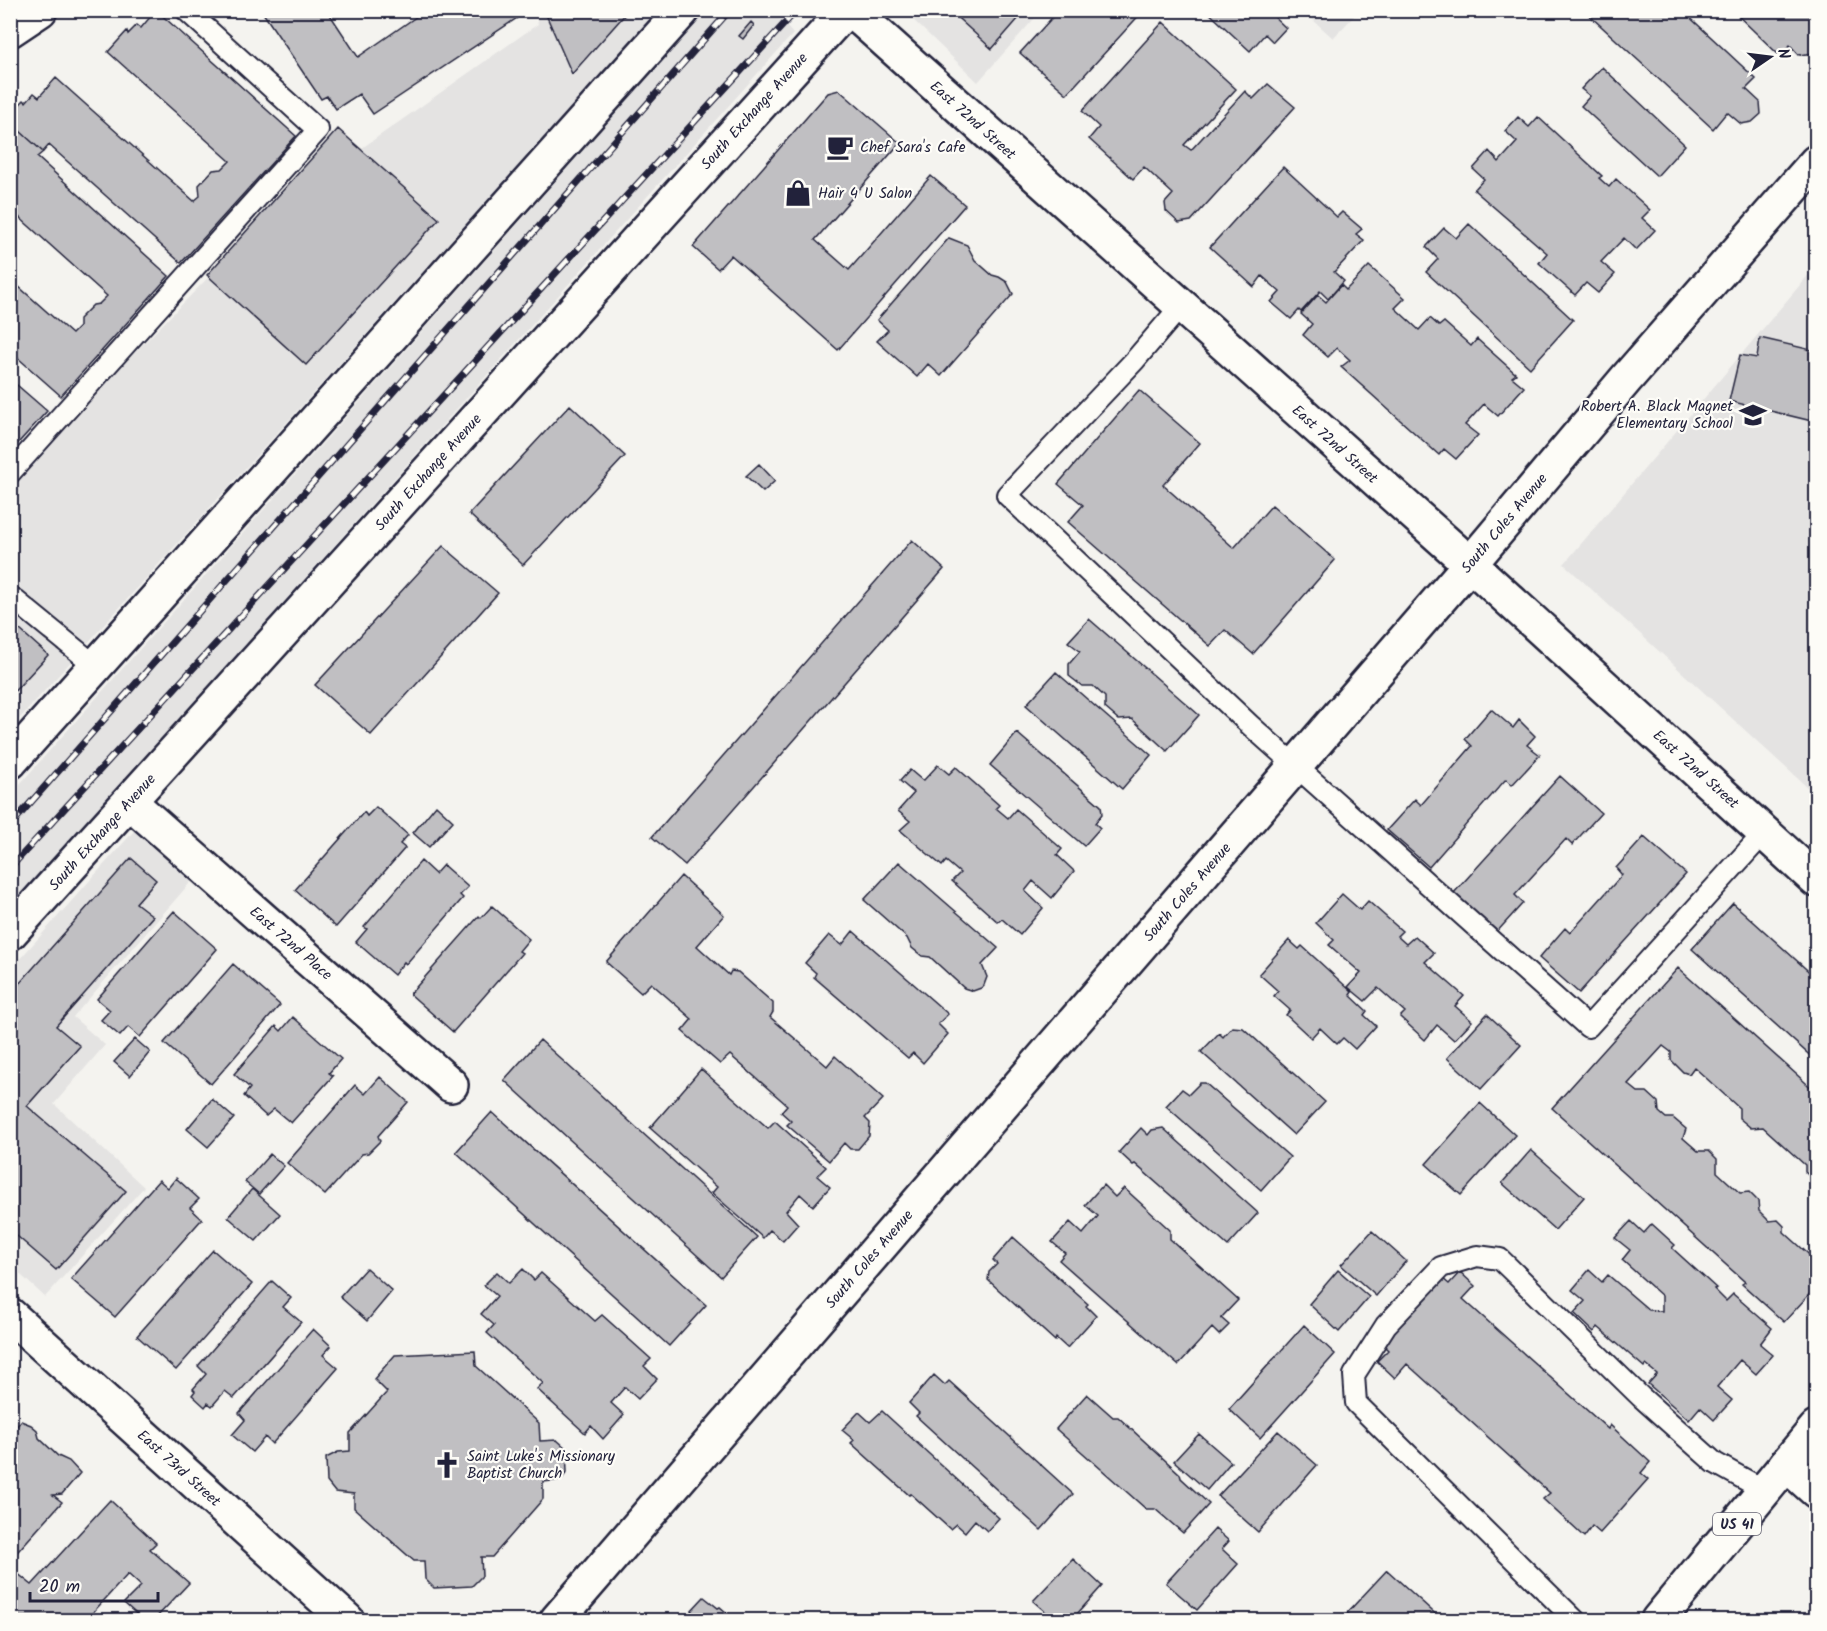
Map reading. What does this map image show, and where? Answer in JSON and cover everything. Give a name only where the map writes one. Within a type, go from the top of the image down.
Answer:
[{"type":"street","points":[[10,30],[39,10]]},
{"type":"street","points":[[10,762],[683,10]]},
{"type":"street","name":"East 72nd Street","points":[[848,10],[1470,564],[1816,880]]},
{"type":"street","name":"South Exchange Avenue","points":[[10,933],[848,10]]},
{"type":"street","name":"South Coles Avenue","points":[[557,1620],[1470,564],[1626,379],[1816,162]]},
{"type":"street","name":"East 72nd Place","points":[[130,802],[451,1085]]},
{"type":"street","name":"East 73rd Street","points":[[10,1315],[347,1620]]},
{"type":"street","name":"US 41","points":[[1659,1620],[1816,1428]]},
{"type":"street","points":[[1786,1464],[1816,1491]]},
{"type":"lane","points":[[10,473],[318,130],[186,10]]},
{"type":"lane","points":[[1181,306],[1135,360],[1007,495],[1251,726],[1588,1027],[1765,832]]},
{"type":"lane","points":[[10,596],[97,667]]},
{"type":"lane","points":[[1575,1620],[1356,1403],[1353,1375],[1386,1324],[1441,1267],[1477,1256],[1500,1259],[1641,1397],[1706,1455],[1764,1490]]},
{"type":"shaded area","points":[[535,11],[658,11],[11,728],[11,480],[343,139],[362,148],[538,24]]},
{"type":"shaded area","points":[[707,11],[773,11],[793,34],[11,906],[11,794]]},
{"type":"shaded area","points":[[904,11],[1041,11],[978,82]]},
{"type":"shaded area","points":[[1303,11],[1359,11],[1333,38]]},
{"type":"shaded area","name":"Robert A. Black Magnet Elementary School","points":[[1816,266],[1816,778],[1808,788],[1564,564]]},
{"type":"shaded area","points":[[159,803],[216,853],[73,1017],[105,1045],[54,1104],[144,1187],[45,1297],[11,1266],[10,970]]},
{"type":"building","points":[[156,10],[296,136],[181,263],[49,145],[43,152],[10,122],[10,114],[24,100],[26,102],[34,93],[39,97],[56,78],[194,201],[200,196],[199,185],[213,170],[222,169],[230,161],[108,52],[127,31],[128,34],[137,25],[141,28]]},
{"type":"building","points":[[261,10],[327,10],[358,57],[426,10],[512,10],[517,18],[373,114],[359,94],[336,109],[327,96],[321,99]]},
{"type":"building","points":[[544,10],[629,10],[572,74]]},
{"type":"building","points":[[949,10],[1026,10],[992,49]]},
{"type":"building","points":[[1059,10],[1144,10],[1067,94],[1020,53]]},
{"type":"building","points":[[1206,10],[1267,10],[1286,28],[1273,42],[1265,34],[1250,51]]},
{"type":"building","points":[[1594,10],[1682,10],[1756,79],[1746,89],[1760,102],[1761,114],[1752,122],[1741,124],[1727,112],[1713,129],[1589,15]]},
{"type":"building","points":[[1732,10],[1816,10],[1816,16],[1810,22],[1816,28],[1816,50],[1814,53],[1799,55],[1790,45],[1780,56]]},
{"type":"building","points":[[751,22],[754,25],[743,39],[739,36]]},
{"type":"building","points":[[1163,22],[1236,89],[1184,145],[1191,150],[1245,91],[1253,99],[1268,84],[1295,107],[1191,221],[1179,223],[1166,211],[1165,203],[1173,194],[1144,167],[1133,179],[1089,139],[1099,127],[1082,111]]},
{"type":"building","points":[[1602,67],[1685,145],[1657,176],[1581,106],[1590,96],[1581,89]]},
{"type":"building","points":[[839,90],[900,143],[815,240],[849,270],[931,176],[965,205],[838,350],[731,255],[718,269],[693,247],[828,93]]},
{"type":"building","points":[[1518,117],[1529,127],[1538,117],[1602,176],[1599,178],[1609,187],[1616,179],[1650,210],[1642,218],[1655,230],[1636,250],[1624,238],[1601,262],[1615,274],[1598,293],[1586,283],[1575,295],[1539,263],[1547,253],[1474,190],[1484,179],[1473,169],[1489,151],[1499,162],[1517,142],[1505,131]]},
{"type":"building","points":[[10,122],[43,152],[37,157],[169,276],[61,396],[10,351],[10,279],[72,334],[79,327],[79,319],[93,305],[99,304],[107,296],[10,209]]},
{"type":"building","points":[[338,129],[439,219],[306,365],[207,275]]},
{"type":"building","points":[[1283,167],[1337,217],[1342,212],[1362,229],[1356,234],[1364,240],[1334,272],[1344,281],[1328,299],[1320,291],[1301,312],[1299,310],[1291,319],[1271,302],[1280,292],[1262,276],[1254,287],[1210,247]]},
{"type":"building","points":[[1469,224],[1573,320],[1530,368],[1426,272],[1438,259],[1426,247],[1444,228],[1456,238]]},
{"type":"building","points":[[949,238],[967,245],[975,260],[992,275],[1007,282],[1013,294],[941,376],[928,364],[917,377],[877,341],[888,330],[877,320]]},
{"type":"building","points":[[1369,266],[1405,298],[1395,308],[1419,330],[1430,318],[1439,326],[1444,322],[1471,346],[1477,339],[1516,374],[1512,377],[1524,387],[1498,416],[1484,404],[1465,425],[1478,435],[1456,459],[1444,449],[1439,455],[1341,367],[1350,360],[1337,348],[1328,357],[1303,335],[1312,324],[1301,314],[1318,295],[1326,302],[1341,285],[1346,290]]},
{"type":"building","points":[[1760,338],[1816,351],[1816,422],[1729,401],[1740,355],[1757,358]]},
{"type":"building","points":[[10,379],[47,411],[10,452]]},
{"type":"building","points":[[1139,390],[1200,443],[1163,485],[1234,548],[1272,505],[1335,560],[1253,654],[1225,630],[1210,646],[1068,522],[1083,505],[1058,484]]},
{"type":"building","points":[[570,405],[625,456],[523,565],[469,514]]},
{"type":"building","points":[[759,464],[775,481],[763,492],[746,476]]},
{"type":"building","points":[[912,540],[944,569],[685,865],[652,837]]},
{"type":"building","points":[[443,546],[498,593],[371,735],[315,685]]},
{"type":"building","points":[[1089,619],[1199,715],[1167,751],[1132,719],[1119,720],[1105,708],[1105,697],[1093,686],[1082,686],[1069,676],[1069,664],[1080,651],[1068,642]]},
{"type":"building","points":[[10,621],[48,655],[10,696]]},
{"type":"building","points":[[1056,672],[1151,755],[1122,789],[1026,705]]},
{"type":"building","points":[[1491,709],[1513,728],[1519,720],[1535,736],[1527,745],[1540,755],[1512,785],[1506,779],[1429,867],[1387,830],[1415,799],[1421,805],[1472,746],[1465,739]]},
{"type":"building","points":[[1017,733],[1101,806],[1102,814],[1095,823],[1100,828],[1084,846],[990,765]]},
{"type":"building","points":[[938,765],[949,774],[956,767],[999,805],[996,808],[1008,818],[1016,809],[1062,849],[1057,855],[1074,871],[1052,898],[1033,881],[1025,891],[1043,908],[1020,935],[1002,919],[998,922],[952,881],[960,873],[946,861],[942,866],[900,830],[910,821],[898,811],[914,793],[900,781],[910,770],[923,781]]},
{"type":"building","points":[[1560,776],[1601,813],[1572,845],[1566,839],[1515,895],[1523,903],[1495,934],[1452,895]]},
{"type":"building","points":[[436,805],[453,821],[429,847],[413,833]]},
{"type":"building","points":[[376,807],[408,835],[400,844],[405,848],[336,927],[295,890],[364,812],[367,816]]},
{"type":"building","points":[[1644,837],[1686,874],[1579,993],[1539,958],[1565,928],[1570,933],[1622,875],[1616,868]]},
{"type":"building","points":[[131,858],[156,880],[136,903],[153,916],[56,1026],[80,1046],[27,1106],[126,1191],[56,1270],[10,1230],[10,994]]},
{"type":"building","points":[[421,861],[435,874],[443,865],[468,887],[460,895],[463,898],[394,975],[356,942],[367,929],[364,927]]},
{"type":"building","points":[[899,862],[998,948],[982,965],[987,977],[981,988],[973,991],[964,988],[930,957],[922,956],[912,948],[907,938],[864,900]]},
{"type":"building","points":[[681,876],[724,915],[697,946],[729,975],[731,971],[738,972],[773,1003],[773,1012],[770,1017],[827,1066],[835,1056],[883,1099],[865,1118],[870,1123],[869,1136],[858,1149],[850,1149],[844,1143],[829,1161],[787,1125],[791,1121],[781,1112],[787,1105],[730,1055],[720,1064],[682,1031],[692,1019],[651,983],[641,993],[606,962]]},
{"type":"building","points":[[1342,894],[1360,910],[1368,901],[1402,931],[1397,936],[1406,944],[1415,936],[1434,953],[1425,962],[1464,996],[1455,1006],[1472,1021],[1454,1040],[1437,1025],[1425,1040],[1400,1017],[1405,1012],[1378,988],[1365,1001],[1348,987],[1361,973],[1329,945],[1334,940],[1316,923]]},
{"type":"building","points":[[1733,903],[1816,978],[1816,1061],[1692,949]]},
{"type":"building","points":[[492,906],[529,939],[519,951],[522,953],[453,1032],[410,994],[479,916],[481,918]]},
{"type":"building","points":[[174,911],[217,949],[140,1037],[128,1027],[120,1036],[101,1020],[110,1010],[97,999]]},
{"type":"building","points":[[853,931],[948,1014],[938,1024],[948,1034],[923,1063],[913,1053],[908,1058],[814,977],[816,973],[805,963],[829,935],[842,945]]},
{"type":"building","points":[[1289,940],[1299,949],[1302,946],[1352,992],[1350,995],[1367,1011],[1364,1015],[1376,1026],[1355,1049],[1343,1038],[1337,1044],[1320,1028],[1311,1038],[1286,1015],[1290,1010],[1274,996],[1278,991],[1259,974]]},
{"type":"building","points":[[233,964],[280,1005],[211,1084],[164,1043]]},
{"type":"building","points":[[1678,968],[1816,1092],[1816,1182],[1805,1172],[1805,1165],[1763,1127],[1751,1128],[1739,1118],[1739,1108],[1694,1067],[1689,1074],[1683,1072],[1671,1060],[1671,1052],[1663,1046],[1628,1084],[1638,1092],[1647,1092],[1658,1102],[1659,1112],[1666,1118],[1673,1118],[1686,1129],[1683,1138],[1698,1151],[1709,1151],[1717,1159],[1717,1172],[1740,1193],[1749,1192],[1758,1201],[1759,1211],[1769,1221],[1778,1220],[1784,1226],[1784,1232],[1816,1261],[1816,1287],[1784,1322],[1742,1284],[1745,1282],[1552,1108]]},
{"type":"building","points":[[1487,1014],[1521,1045],[1481,1089],[1447,1058]]},
{"type":"building","points":[[293,1017],[341,1059],[329,1073],[333,1076],[291,1123],[274,1109],[266,1116],[244,1096],[250,1088],[234,1074],[276,1026],[281,1031]]},
{"type":"building","points":[[1232,1027],[1243,1028],[1325,1102],[1294,1135],[1201,1052],[1219,1033],[1223,1037]]},
{"type":"building","points":[[135,1039],[150,1052],[130,1076],[114,1062]]},
{"type":"building","points":[[540,1040],[757,1237],[721,1277],[504,1080]]},
{"type":"building","points":[[701,1069],[768,1128],[775,1121],[826,1167],[817,1176],[830,1187],[813,1206],[800,1194],[786,1211],[798,1224],[783,1241],[770,1230],[763,1238],[712,1193],[717,1187],[650,1128]]},
{"type":"building","points":[[380,1077],[408,1102],[378,1136],[380,1141],[368,1153],[362,1154],[325,1195],[287,1163],[355,1085],[365,1094]]},
{"type":"building","points":[[1200,1083],[1205,1083],[1290,1157],[1261,1190],[1166,1106],[1182,1089],[1189,1094]]},
{"type":"building","points":[[212,1099],[234,1118],[208,1147],[187,1129]]},
{"type":"building","points":[[1480,1103],[1515,1135],[1461,1195],[1426,1164]]},
{"type":"building","points":[[492,1112],[706,1305],[669,1346],[456,1152]]},
{"type":"building","points":[[1141,1128],[1148,1135],[1152,1130],[1163,1128],[1258,1213],[1228,1246],[1119,1152]]},
{"type":"building","points":[[1531,1150],[1584,1197],[1555,1230],[1502,1183]]},
{"type":"building","points":[[270,1154],[284,1166],[259,1194],[245,1182]]},
{"type":"building","points":[[176,1178],[199,1199],[190,1208],[202,1219],[115,1317],[71,1279],[159,1180],[168,1188]]},
{"type":"building","points":[[1103,1185],[1115,1197],[1124,1188],[1170,1230],[1170,1239],[1238,1300],[1221,1318],[1229,1325],[1219,1335],[1212,1328],[1178,1365],[1059,1260],[1065,1253],[1052,1242],[1070,1222],[1083,1234],[1098,1216],[1085,1205]]},
{"type":"building","points":[[252,1189],[280,1214],[256,1241],[228,1217]]},
{"type":"building","points":[[1631,1221],[1644,1233],[1652,1224],[1675,1245],[1672,1248],[1716,1288],[1714,1289],[1726,1301],[1733,1294],[1772,1328],[1760,1344],[1773,1355],[1756,1374],[1740,1360],[1717,1387],[1732,1400],[1714,1420],[1700,1407],[1689,1420],[1648,1384],[1657,1374],[1646,1365],[1644,1367],[1598,1327],[1594,1332],[1574,1313],[1585,1301],[1572,1290],[1589,1270],[1602,1282],[1608,1275],[1649,1310],[1662,1311],[1662,1296],[1622,1260],[1630,1250],[1615,1238]]},
{"type":"building","points":[[1372,1231],[1406,1261],[1376,1296],[1341,1265]]},
{"type":"building","points":[[1013,1237],[1088,1304],[1086,1306],[1096,1316],[1067,1348],[1056,1338],[1055,1341],[988,1280],[989,1272],[997,1264],[993,1260]]},
{"type":"building","points":[[213,1250],[252,1284],[176,1370],[137,1336]]},
{"type":"building","points":[[366,1268],[392,1291],[367,1321],[340,1297]]},
{"type":"building","points":[[523,1269],[534,1280],[541,1273],[595,1321],[602,1315],[651,1359],[644,1366],[657,1379],[638,1399],[625,1387],[611,1403],[624,1415],[603,1439],[591,1426],[585,1433],[537,1389],[543,1383],[487,1333],[494,1325],[481,1314],[497,1296],[484,1285],[497,1272],[509,1283]]},
{"type":"building","points":[[1338,1270],[1369,1297],[1339,1332],[1309,1304]]},
{"type":"building","points":[[1460,1272],[1475,1286],[1463,1299],[1608,1429],[1610,1425],[1650,1462],[1641,1473],[1648,1479],[1600,1533],[1592,1526],[1584,1537],[1543,1499],[1550,1493],[1407,1364],[1395,1378],[1377,1361],[1388,1350],[1382,1344],[1442,1278],[1449,1284]]},
{"type":"building","points":[[272,1281],[291,1298],[283,1307],[301,1322],[234,1398],[225,1391],[212,1406],[208,1403],[205,1407],[192,1395],[195,1391],[193,1389],[206,1374],[198,1366]]},
{"type":"building","points":[[1304,1325],[1335,1354],[1260,1438],[1229,1409]]},
{"type":"building","points":[[313,1329],[331,1346],[323,1355],[338,1368],[272,1444],[265,1437],[252,1452],[232,1435],[245,1420],[239,1413]]},
{"type":"building","name":"Saint Luke's Missionary Baptist Church","points":[[475,1351],[476,1366],[539,1423],[540,1441],[557,1440],[566,1448],[567,1472],[561,1480],[543,1482],[543,1499],[492,1557],[481,1557],[482,1576],[472,1586],[434,1588],[425,1579],[424,1561],[414,1561],[354,1508],[354,1494],[335,1492],[327,1482],[326,1458],[338,1452],[350,1451],[350,1433],[387,1392],[374,1379],[395,1355]]},
{"type":"building","points":[[934,1375],[945,1385],[949,1381],[1073,1494],[1041,1530],[916,1416],[919,1413],[909,1403]]},
{"type":"building","points":[[1087,1394],[1113,1417],[1118,1417],[1209,1504],[1183,1533],[1155,1509],[1146,1509],[1056,1429]]},
{"type":"building","points":[[882,1411],[999,1518],[987,1531],[975,1520],[965,1532],[956,1524],[950,1529],[851,1443],[854,1440],[842,1430],[859,1412],[870,1422]]},
{"type":"building","points":[[21,1421],[37,1430],[39,1438],[58,1456],[69,1461],[80,1473],[62,1494],[53,1495],[62,1502],[10,1560],[10,1434]]},
{"type":"building","points":[[1278,1431],[1317,1465],[1258,1532],[1218,1496]]},
{"type":"building","points":[[1199,1434],[1231,1462],[1207,1490],[1174,1461]]},
{"type":"building","points":[[110,1500],[156,1543],[150,1549],[189,1583],[154,1620],[143,1620],[124,1603],[141,1586],[128,1574],[86,1620],[10,1620],[10,1580],[17,1573],[32,1585]]},
{"type":"building","points":[[1215,1529],[1229,1541],[1222,1549],[1238,1564],[1197,1610],[1166,1583]]},
{"type":"building","points":[[1073,1559],[1102,1586],[1077,1614],[1084,1620],[1055,1620],[1033,1601]]},
{"type":"building","points":[[1387,1570],[1442,1620],[1355,1620],[1347,1613]]},
{"type":"building","points":[[704,1597],[735,1620],[702,1620],[691,1611]]},
{"type":"railway","points":[[10,826],[730,10]]},
{"type":"railway","points":[[10,868],[797,10]]},
{"type":"place","name":"Chef Sara's Cafe","points":[[840,147]]},
{"type":"place","name":"Hair 4 U Salon","points":[[798,193]]},
{"type":"place","name":"Robert A. Black Magnet Elementary School","points":[[1753,415]]},
{"type":"place","name":"Saint Luke's Missionary Baptist Church","points":[[447,1465]]}]
